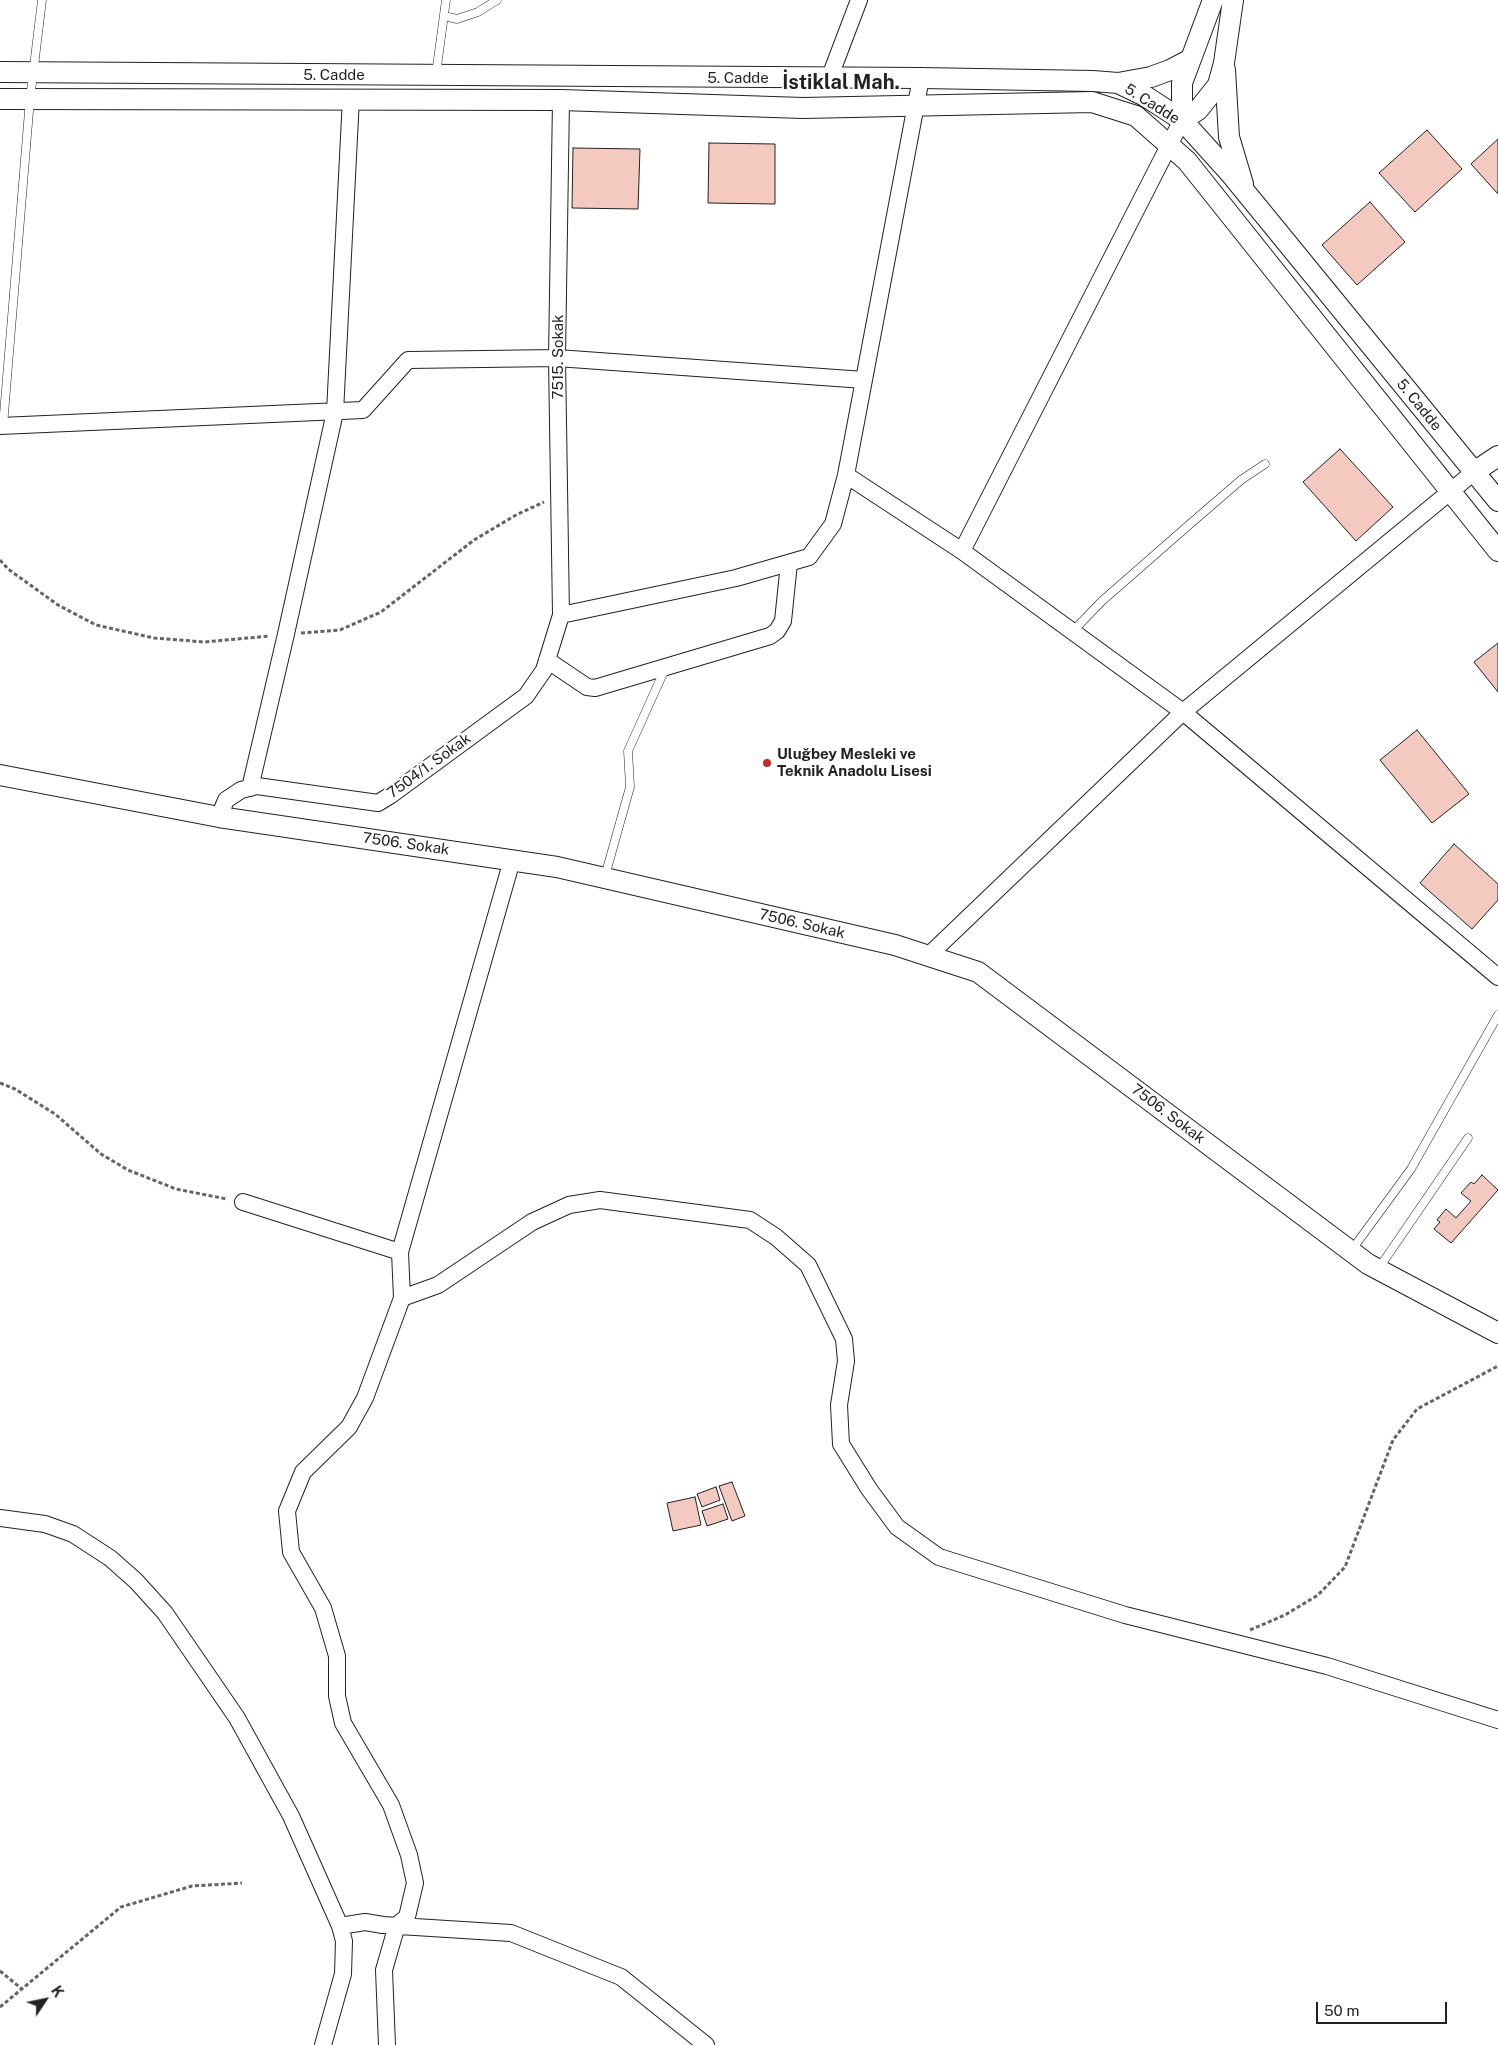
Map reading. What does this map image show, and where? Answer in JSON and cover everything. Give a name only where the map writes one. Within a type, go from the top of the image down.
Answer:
[{"type":"street","points":[[829,78],[859,0]]},
{"type":"street","points":[[962,551],[1182,120],[1182,83],[1213,0]]},
{"type":"street","points":[[1182,120],[1198,110],[1218,86],[1224,63],[1233,0]]},
{"type":"street","points":[[1118,83],[1151,77],[1191,59]]},
{"type":"street","points":[[1224,63],[1229,138],[1246,193]]},
{"type":"street","name":"5. Cadde","points":[[0,72],[921,78],[1118,83],[1146,96],[1182,120],[1246,193],[1498,501]]},
{"type":"street","points":[[561,615],[736,578],[809,557],[833,524],[846,475],[921,78]]},
{"type":"street","points":[[250,788],[335,412],[351,98]]},
{"type":"street","points":[[0,99],[351,98],[561,100],[803,108],[1092,102],[1136,116],[1187,160],[1452,491],[1476,526],[1498,551]]},
{"type":"street","name":"7515. Sokak","points":[[561,100],[557,358],[561,615]]},
{"type":"street","points":[[1,426],[362,410],[408,360],[557,358],[864,380]]},
{"type":"street","points":[[928,956],[1182,712],[1474,472],[1498,456]]},
{"type":"street","points":[[846,475],[962,551],[1182,712],[1498,977]]},
{"type":"street","points":[[547,660],[587,687],[595,688],[770,636],[777,631],[786,610],[789,563]]},
{"type":"street","name":"7504/1. Sokak","points":[[219,817],[226,800],[240,790],[257,786],[378,803],[526,696],[544,670],[561,615]]},
{"type":"street","name":"7506. Sokak","points":[[0,775],[219,817],[557,867],[896,946],[978,972],[1351,1251],[1378,1269],[1498,1333]]},
{"type":"street","points":[[390,1925],[407,1917],[415,1883],[409,1855],[391,1805],[342,1723],[337,1696],[337,1656],[323,1608],[291,1552],[287,1511],[303,1472],[348,1427],[365,1398],[402,1298],[400,1252],[512,860]]},
{"type":"street","points":[[402,1298],[438,1285],[532,1222],[569,1205],[600,1200],[750,1220],[776,1237],[808,1265],[844,1338],[846,1361],[839,1405],[841,1444],[869,1489],[897,1527],[939,1558],[1125,1615],[1327,1666],[1498,1720]]},
{"type":"street","points":[[243,1202],[400,1252]]},
{"type":"street","points":[[0,1518],[45,1524],[73,1534],[110,1558],[136,1581],[165,1613],[237,1718],[291,1816],[340,1926],[344,1942],[343,1974],[323,2045]]},
{"type":"street","points":[[340,1926],[365,1922],[511,1933],[621,1977],[706,2045]]},
{"type":"street","points":[[387,2045],[384,1970],[390,1925]]},
{"type":"lane","points":[[1,426],[30,99],[42,0]]},
{"type":"lane","points":[[436,76],[446,0]]},
{"type":"lane","points":[[444,16],[457,19],[478,12],[497,0]]},
{"type":"lane","points":[[1072,632],[1102,601],[1190,524],[1241,480],[1265,464]]},
{"type":"lane","points":[[604,878],[630,787],[628,751],[665,667]]},
{"type":"lane","points":[[1351,1251],[1411,1169],[1498,1015]]},
{"type":"lane","points":[[1378,1269],[1468,1138]]},
{"type":"path","points":[[0,1083],[15,1089],[55,1114],[101,1154],[128,1170],[176,1189],[243,1202]]},
{"type":"path","points":[[1226,1640],[1285,1615],[1318,1595],[1345,1567],[1393,1440],[1417,1409],[1498,1366]]},
{"type":"path","points":[[0,2007],[121,1907],[192,1886],[242,1884]]},
{"type":"path","points":[[0,1971],[22,1989]]},
{"type":"building","points":[[1427,130],[1462,169],[1415,212],[1379,173]]},
{"type":"building","points":[[1498,139],[1498,194],[1471,164]]},
{"type":"building","points":[[709,143],[775,144],[775,204],[708,203]]},
{"type":"building","points":[[573,148],[640,149],[638,209],[572,208]]},
{"type":"building","points":[[1370,202],[1405,242],[1357,285],[1322,245]]},
{"type":"building","points":[[1340,449],[1393,507],[1356,541],[1303,482]]},
{"type":"building","points":[[1498,643],[1498,692],[1474,662]]},
{"type":"building","points":[[1417,730],[1469,794],[1432,823],[1380,760]]},
{"type":"building","points":[[1454,844],[1498,884],[1498,900],[1472,929],[1420,883]]},
{"type":"building","points":[[1482,1175],[1498,1190],[1451,1243],[1434,1229],[1440,1222],[1437,1220],[1446,1209],[1456,1218],[1471,1201],[1461,1193],[1471,1182],[1474,1184]]},
{"type":"building","points":[[732,1482],[745,1516],[732,1521],[719,1486]]},
{"type":"building","points":[[716,1487],[720,1500],[702,1507],[697,1494]]},
{"type":"building","points":[[695,1497],[701,1525],[673,1531],[667,1503]]},
{"type":"building","points":[[723,1504],[728,1519],[707,1526],[702,1511]]},
{"type":"place","name":"Uluğbey Mesleki ve Teknik Anadolu Lisesi","points":[[767,763]]},
{"type":"district","name":"İstiklal Mah.","points":[[841,83]]}]
